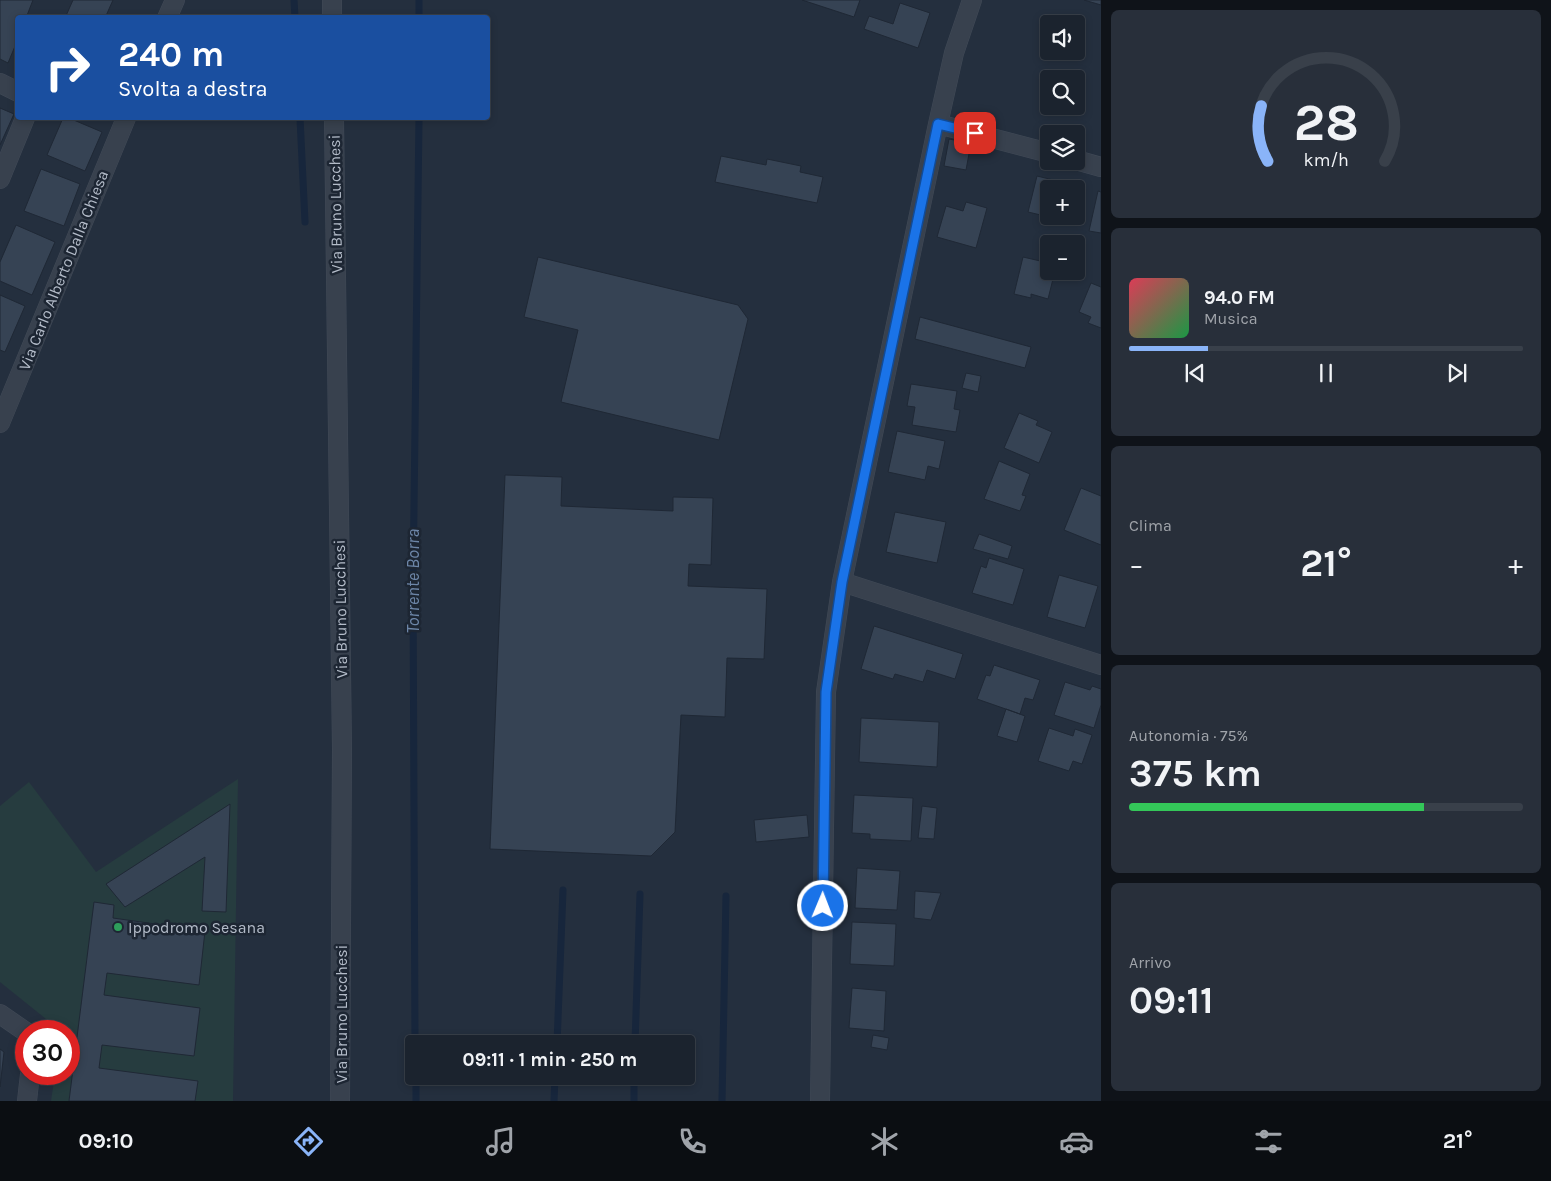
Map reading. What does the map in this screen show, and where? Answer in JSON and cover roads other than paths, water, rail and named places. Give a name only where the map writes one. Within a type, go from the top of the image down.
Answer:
[{"type":"street","points":[[168,15],[175,0]]},
{"type":"street","points":[[332,0],[332,15]]},
{"type":"street","points":[[820,1101],[826,692],[842,582],[938,124],[954,53],[972,0]]},
{"type":"street","points":[[0,83],[15,90]]},
{"type":"street","points":[[0,179],[24,120]]},
{"type":"street","name":"Via Carlo Alberto Dalla Chiesa","points":[[0,424],[125,120]]},
{"type":"street","name":"Via Bruno Lucchesi","points":[[334,120],[342,749],[340,1101]]},
{"type":"street","points":[[938,124],[1040,151]]},
{"type":"street","points":[[1085,163],[1101,167]]},
{"type":"street","points":[[842,582],[1100,661]]},
{"type":"street","points":[[0,1014],[15,1024]]},
{"type":"street","points":[[27,1101],[29,1085]]},
{"type":"waterway","points":[[294,0],[295,15]]},
{"type":"waterway","name":"Torrente Borra","points":[[419,0],[419,15]]},
{"type":"waterway","points":[[300,120],[305,222]]},
{"type":"waterway","name":"Torrente Borra","points":[[415,1035],[413,584],[419,120]]},
{"type":"waterway","points":[[557,1035],[563,890]]},
{"type":"waterway","points":[[635,1035],[640,894]]},
{"type":"waterway","points":[[722,1101],[726,896]]},
{"type":"waterway","name":"Torrente Borra","points":[[416,1085],[416,1101]]},
{"type":"waterway","points":[[554,1101],[555,1085]]},
{"type":"waterway","points":[[634,1085],[634,1101]]},
{"type":"place","name":"Ippodromo Sesana","points":[[118,927]]}]
